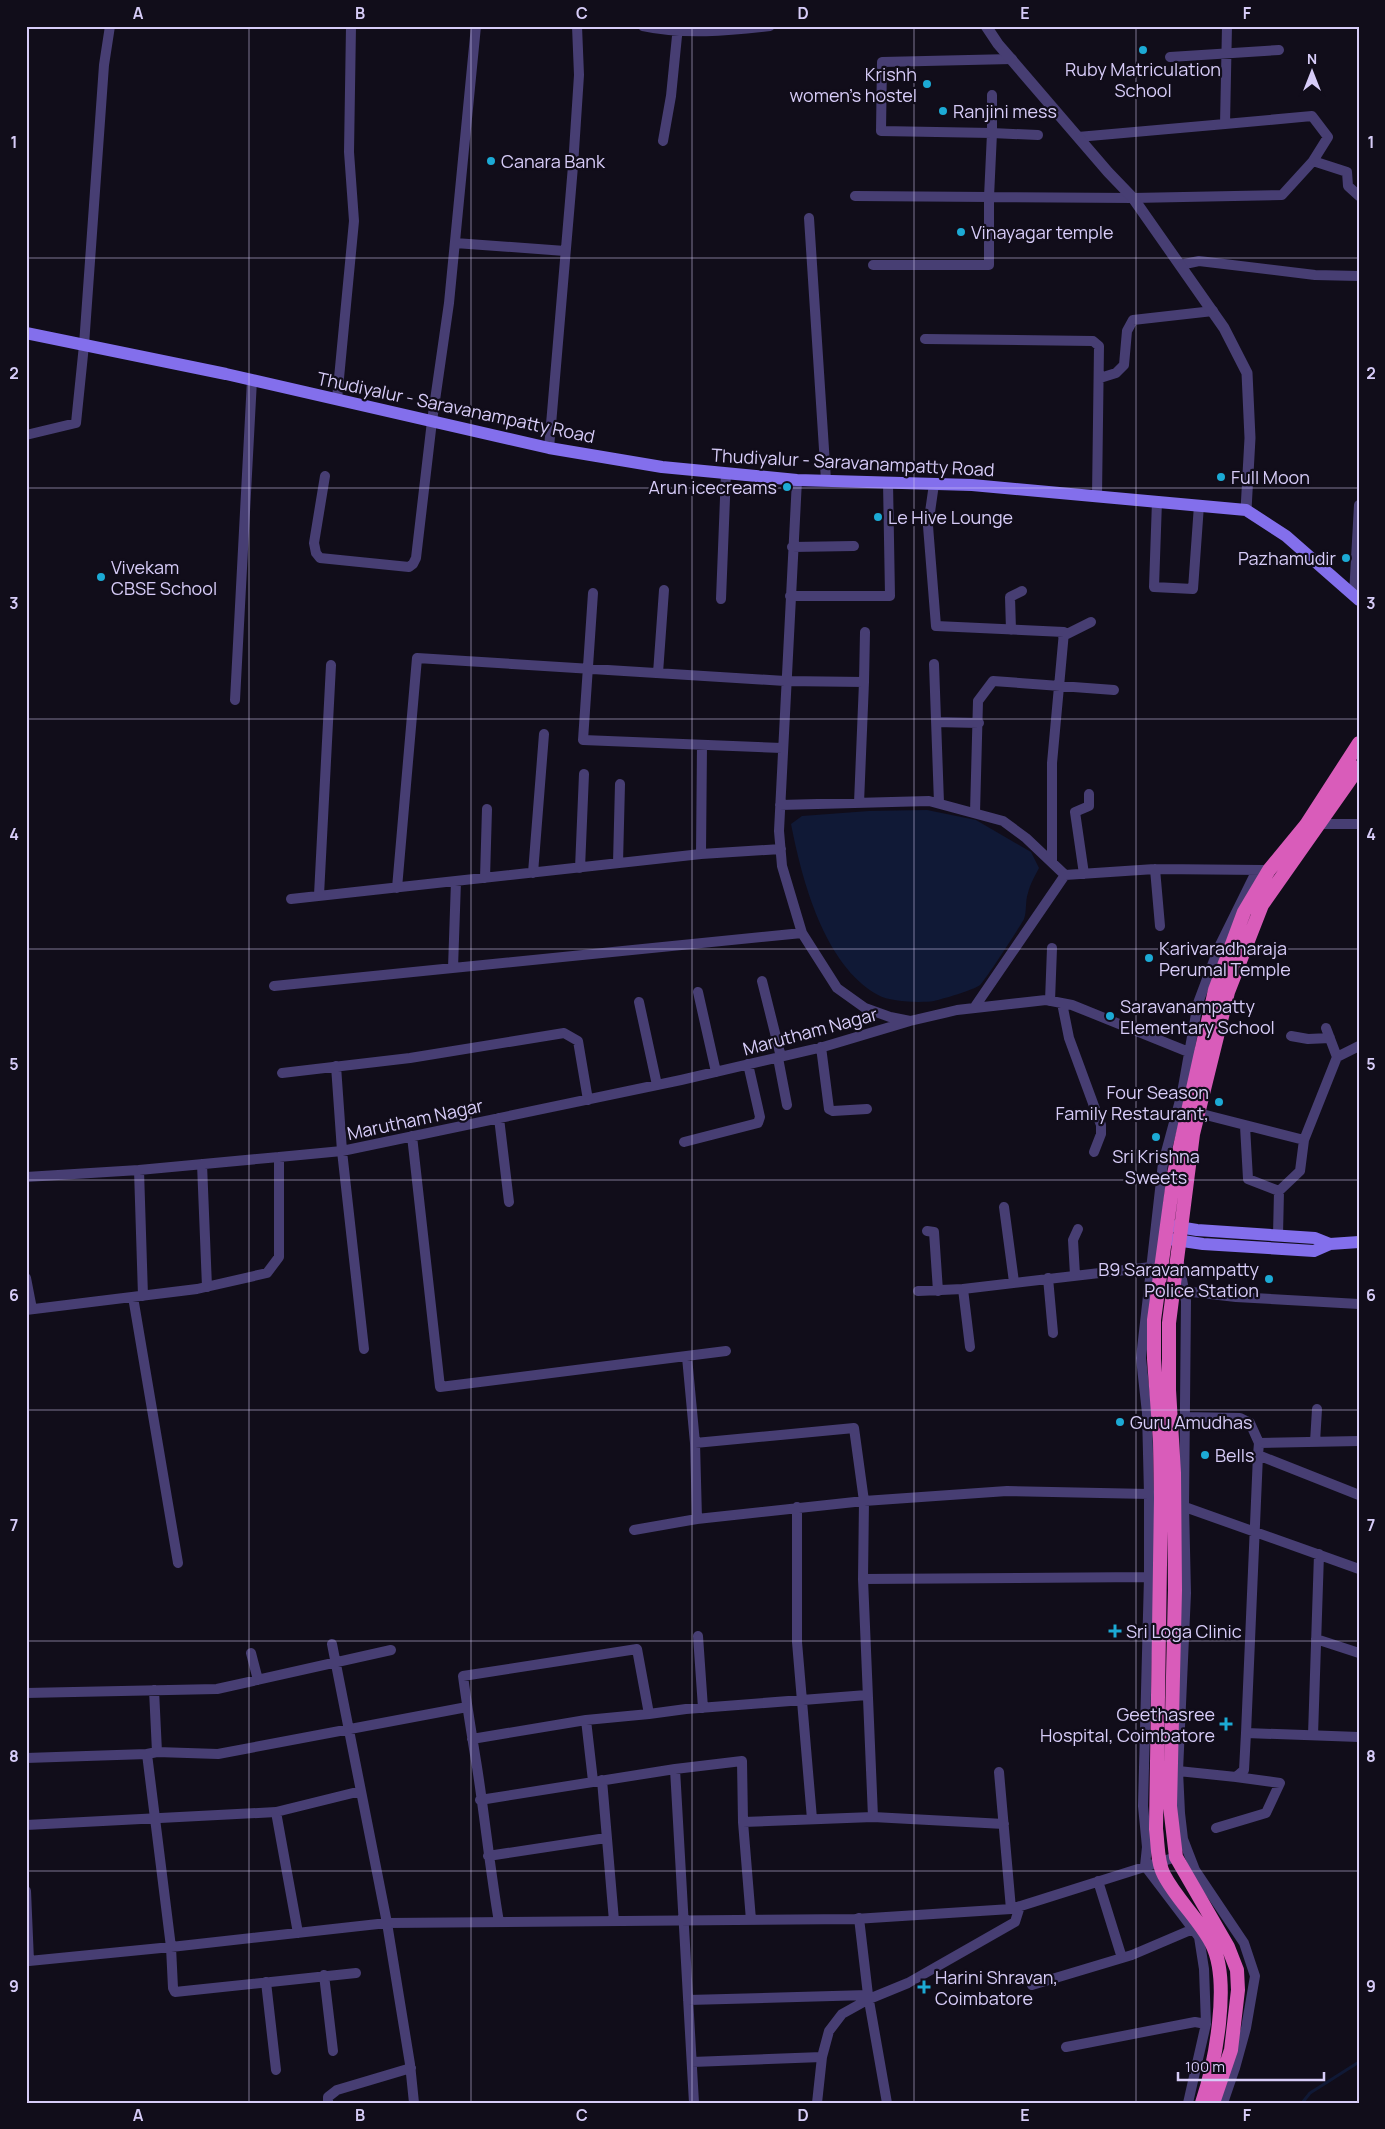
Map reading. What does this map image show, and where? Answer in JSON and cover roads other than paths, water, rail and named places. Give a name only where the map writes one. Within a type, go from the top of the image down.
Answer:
[{"type":"highway","points":[[1202,2103],[1208,2083],[1219,2020],[1218,1968],[1213,1946],[1203,1928],[1164,1874],[1160,1862],[1156,1829],[1155,1496],[1160,1441],[1154,1359],[1154,1320],[1165,1231],[1195,1055],[1215,990],[1244,912],[1263,870],[1306,825],[1359,743]]},
{"type":"highway","points":[[1213,2103],[1230,2050],[1238,1990],[1237,1970],[1228,1947],[1176,1857],[1170,1806],[1179,1504],[1169,1390],[1169,1323],[1193,1134],[1228,992],[1262,905],[1359,767]]},
{"type":"main road","name":"Thudiyalur - Saravanampatty Road","points":[[26,333],[252,380],[549,448],[662,467],[797,480],[972,485],[1246,510],[1286,536],[1356,598]]},
{"type":"main road","points":[[1179,1240],[1197,1230],[1315,1238],[1330,1244]]},
{"type":"main road","points":[[1165,1231],[1179,1240],[1203,1244],[1314,1251],[1330,1244],[1359,1242]]},
{"type":"street","points":[[26,436],[76,423],[84,345],[104,66],[110,26]]},
{"type":"street","points":[[337,399],[354,221],[349,152],[351,26]]},
{"type":"street","points":[[325,476],[314,544],[316,553],[320,558],[409,567],[413,564],[416,558],[432,421],[449,303],[476,26]]},
{"type":"street","points":[[549,448],[579,75],[577,26]]},
{"type":"street","points":[[643,26],[727,31],[770,26]]},
{"type":"street","points":[[986,26],[1078,138],[1133,198],[1224,328],[1247,373],[1250,438],[1246,510]]},
{"type":"street","points":[[1226,124],[1227,26]]},
{"type":"street","points":[[663,140],[678,28]]},
{"type":"street","points":[[1170,57],[1279,50]]},
{"type":"street","points":[[1012,60],[882,62],[881,132],[1038,134]]},
{"type":"street","points":[[873,265],[989,265],[992,95]]},
{"type":"street","points":[[855,196],[1133,198],[1282,195],[1313,161],[1328,138],[1312,116],[1078,138]]},
{"type":"street","points":[[1313,161],[1347,172],[1348,186],[1359,196]]},
{"type":"street","points":[[809,218],[826,480]]},
{"type":"street","points":[[455,243],[565,252]]},
{"type":"street","points":[[1180,265],[1199,261],[1315,276],[1359,276]]},
{"type":"street","points":[[1100,378],[1116,373],[1124,365],[1127,331],[1133,320],[1212,311]]},
{"type":"street","points":[[925,339],[1093,341],[1100,346],[1097,496]]},
{"type":"street","points":[[235,700],[252,380]]},
{"type":"street","points":[[721,598],[726,473]]},
{"type":"street","points":[[797,480],[782,748],[779,831],[782,866],[802,933],[837,988],[865,1008],[890,1017],[910,1021]]},
{"type":"street","points":[[790,596],[890,596],[888,482]]},
{"type":"street","points":[[934,484],[928,526],[936,626],[1064,632],[1052,763],[1052,862]]},
{"type":"street","points":[[1156,501],[1154,587],[1193,589],[1199,505]]},
{"type":"street","points":[[1356,598],[1359,506]]},
{"type":"street","points":[[792,547],[854,546]]},
{"type":"street","points":[[658,673],[664,590]]},
{"type":"street","points":[[1012,630],[1010,597],[1022,591]]},
{"type":"street","points":[[594,593],[583,740],[782,748]]},
{"type":"street","points":[[1063,636],[1091,622]]},
{"type":"street","points":[[859,803],[865,632]]},
{"type":"street","points":[[397,888],[417,658],[786,681],[864,682]]},
{"type":"street","points":[[934,664],[939,803]]},
{"type":"street","points":[[319,895],[331,665]]},
{"type":"street","points":[[975,813],[979,723],[978,701],[993,681],[1114,690]]},
{"type":"street","points":[[936,722],[979,723]]},
{"type":"street","points":[[532,873],[544,734]]},
{"type":"street","points":[[701,854],[702,745]]},
{"type":"street","points":[[580,868],[584,774]]},
{"type":"street","points":[[618,863],[620,784]]},
{"type":"street","points":[[1084,874],[1075,812],[1089,806],[1089,794]]},
{"type":"street","points":[[780,805],[928,801],[939,803],[1002,821],[1026,838],[1065,875],[1155,869],[1263,870]]},
{"type":"street","points":[[485,878],[487,809]]},
{"type":"street","points":[[1320,824],[1359,824]]},
{"type":"street","points":[[292,900],[319,895],[701,854],[782,849]]},
{"type":"street","points":[[1155,869],[1160,926]]},
{"type":"street","points":[[974,1008],[1065,875]]},
{"type":"street","points":[[453,968],[456,881]]},
{"type":"street","points":[[274,986],[802,933]]},
{"type":"street","points":[[1052,948],[1050,1000],[1072,1005],[1195,1055],[1182,1093],[1163,1163],[1141,1358],[1155,1496],[1149,1577],[1143,1806],[1146,1847],[1145,1866],[1199,1937],[1204,1969],[1206,2024],[1188,2103]]},
{"type":"street","points":[[762,981],[780,1057],[787,1105]]},
{"type":"street","points":[[698,992],[716,1072]]},
{"type":"street","name":"Marutham Nagar","points":[[26,1178],[138,1170],[342,1151],[716,1072],[820,1047],[910,1021],[974,1008],[1050,1000]]},
{"type":"street","points":[[639,1002],[657,1085]]},
{"type":"street","points":[[1062,1003],[1069,1038],[1101,1125],[1101,1134],[1094,1152]]},
{"type":"street","points":[[282,1073],[410,1058],[564,1033],[578,1041],[588,1100]]},
{"type":"street","points":[[1291,1036],[1308,1040],[1328,1033],[1337,1057]]},
{"type":"street","points":[[1278,1235],[1278,1191],[1300,1171],[1304,1140],[1337,1057],[1359,1046]]},
{"type":"street","points":[[820,1047],[829,1109],[833,1111],[867,1109]]},
{"type":"street","points":[[684,1142],[758,1123],[760,1118],[748,1064]]},
{"type":"street","points":[[336,1066],[342,1151],[364,1349]]},
{"type":"street","points":[[1198,1113],[1304,1140]]},
{"type":"street","points":[[499,1118],[509,1202]]},
{"type":"street","points":[[1245,1126],[1248,1179],[1278,1191]]},
{"type":"street","points":[[412,1136],[440,1387],[726,1351]]},
{"type":"street","points":[[26,1278],[29,1310],[207,1287],[267,1273],[278,1257],[280,1157]]},
{"type":"street","points":[[202,1164],[207,1287]]},
{"type":"street","points":[[138,1170],[138,1296],[178,1563]]},
{"type":"street","points":[[1004,1207],[1014,1282]]},
{"type":"street","points":[[1075,1274],[1073,1240],[1078,1229]]},
{"type":"street","points":[[927,1231],[934,1232],[938,1290]]},
{"type":"street","points":[[1179,1240],[1186,1301],[1184,1417],[1179,1504],[1186,1593],[1178,1771],[1180,1813],[1183,1839],[1189,1856],[1209,1893],[1244,1943],[1255,1976],[1246,2028],[1236,2068],[1223,2103]]},
{"type":"street","points":[[918,1291],[963,1289],[1075,1274],[1151,1267]]},
{"type":"street","points":[[1048,1278],[1053,1333]]},
{"type":"street","points":[[963,1289],[970,1347]]},
{"type":"street","points":[[1184,1291],[1236,1297],[1359,1304]]},
{"type":"street","points":[[687,1357],[695,1443],[697,1519]]},
{"type":"street","points":[[1315,1442],[1318,1409]]},
{"type":"street","points":[[1184,1417],[1240,1418],[1250,1423],[1259,1443],[1253,1531],[1244,1770],[1236,1777]]},
{"type":"street","points":[[695,1443],[854,1428],[864,1500],[863,1579],[873,1818]]},
{"type":"street","points":[[1259,1443],[1359,1441]]},
{"type":"street","points":[[1258,1455],[1359,1496]]},
{"type":"street","points":[[634,1530],[697,1519],[864,1500],[1008,1491],[1155,1496],[1359,1569]]},
{"type":"street","points":[[797,1507],[797,1642],[812,1819]]},
{"type":"street","points":[[1312,1735],[1319,1554]]},
{"type":"street","points":[[863,1579],[1149,1577]]},
{"type":"street","points":[[698,1636],[703,1708]]},
{"type":"street","points":[[1316,1639],[1359,1653]]},
{"type":"street","points":[[332,1644],[387,1923],[411,2068],[414,2103]]},
{"type":"street","points":[[499,1922],[463,1676],[638,1649],[649,1714]]},
{"type":"street","points":[[26,1693],[217,1689],[391,1650]]},
{"type":"street","points":[[251,1653],[258,1680]]},
{"type":"street","points":[[154,1690],[158,1752]]},
{"type":"street","points":[[472,1740],[586,1720],[703,1708],[867,1695]]},
{"type":"street","points":[[26,1758],[158,1752],[218,1754],[467,1707]]},
{"type":"street","points":[[586,1720],[598,1780],[614,1921]]},
{"type":"street","points":[[1246,1732],[1359,1737]]},
{"type":"street","points":[[147,1754],[171,1948],[173,1988],[175,1992],[356,1973]]},
{"type":"street","points":[[480,1800],[598,1780],[742,1761],[743,1822],[751,1920]]},
{"type":"street","points":[[675,1769],[694,2103]]},
{"type":"street","points":[[1178,1771],[1280,1783],[1266,1813],[1216,1828]]},
{"type":"street","points":[[817,2103],[822,2057],[829,2031],[836,2021],[868,1997],[908,1984],[1015,1922],[1016,1908],[999,1772]]},
{"type":"street","points":[[26,1825],[276,1812],[361,1791]]},
{"type":"street","points":[[276,1812],[298,1933]]},
{"type":"street","points":[[743,1822],[873,1818],[1004,1824]]},
{"type":"street","points":[[488,1856],[606,1838]]},
{"type":"street","points":[[26,1891],[29,1961],[171,1948],[387,1923],[858,1918],[1016,1908],[1176,1857]]},
{"type":"street","points":[[1098,1881],[1122,1958]]},
{"type":"street","points":[[858,1918],[868,1997],[887,2103]]},
{"type":"street","points":[[1032,1985],[1122,1958],[1193,1929]]},
{"type":"street","points":[[324,1975],[333,2051]]},
{"type":"street","points":[[266,1982],[276,2070]]},
{"type":"street","points":[[688,2000],[868,1997]]},
{"type":"street","points":[[1066,2047],[1195,2022],[1206,2024]]},
{"type":"street","points":[[692,2062],[822,2057]]},
{"type":"street","points":[[328,2103],[328,2097],[337,2090],[411,2068]]},
{"type":"water","points":[[927,810],[976,820],[1031,852],[1039,868],[1029,890],[1024,919],[980,985],[965,992],[934,1001],[897,1001],[878,995],[859,981],[843,964],[818,919],[809,895],[791,824],[802,816],[869,811]]},
{"type":"waterway","points":[[1302,2103],[1310,2093],[1359,2062]]},
{"type":"place","name":"Ruby Matriculation School","points":[[1143,50]]},
{"type":"place","name":"Krishh women's hostel","points":[[927,84]]},
{"type":"place","name":"Ranjini mess","points":[[943,111]]},
{"type":"place","name":"Canara Bank","points":[[491,161]]},
{"type":"place","name":"Vinayagar temple","points":[[961,232]]},
{"type":"place","name":"Full Moon","points":[[1221,477]]},
{"type":"place","name":"Arun icecreams","points":[[787,487]]},
{"type":"place","name":"Le Hive Lounge","points":[[878,517]]},
{"type":"place","name":"Pazhamudir","points":[[1346,558]]},
{"type":"place","name":"Vivekam CBSE School","points":[[101,577]]},
{"type":"place","name":"Karivaradharaja Perumal Temple","points":[[1149,958]]},
{"type":"place","name":"Saravanampatty Elementary School","points":[[1110,1016]]},
{"type":"place","name":"Four Season Family Restaurant,","points":[[1219,1102]]},
{"type":"place","name":"Sri Krishna Sweets","points":[[1156,1137]]},
{"type":"place","name":"B9 Saravanampatty Police Station","points":[[1269,1279]]},
{"type":"place","name":"Guru Amudhas","points":[[1120,1422]]},
{"type":"place","name":"Bells","points":[[1205,1455]]},
{"type":"place","name":"Sri Loga Clinic","points":[[1115,1631]]},
{"type":"place","name":"Geethasree Hospital, Coimbatore","points":[[1226,1724]]},
{"type":"place","name":"Harini Shravan, Coimbatore","points":[[924,1987]]}]
